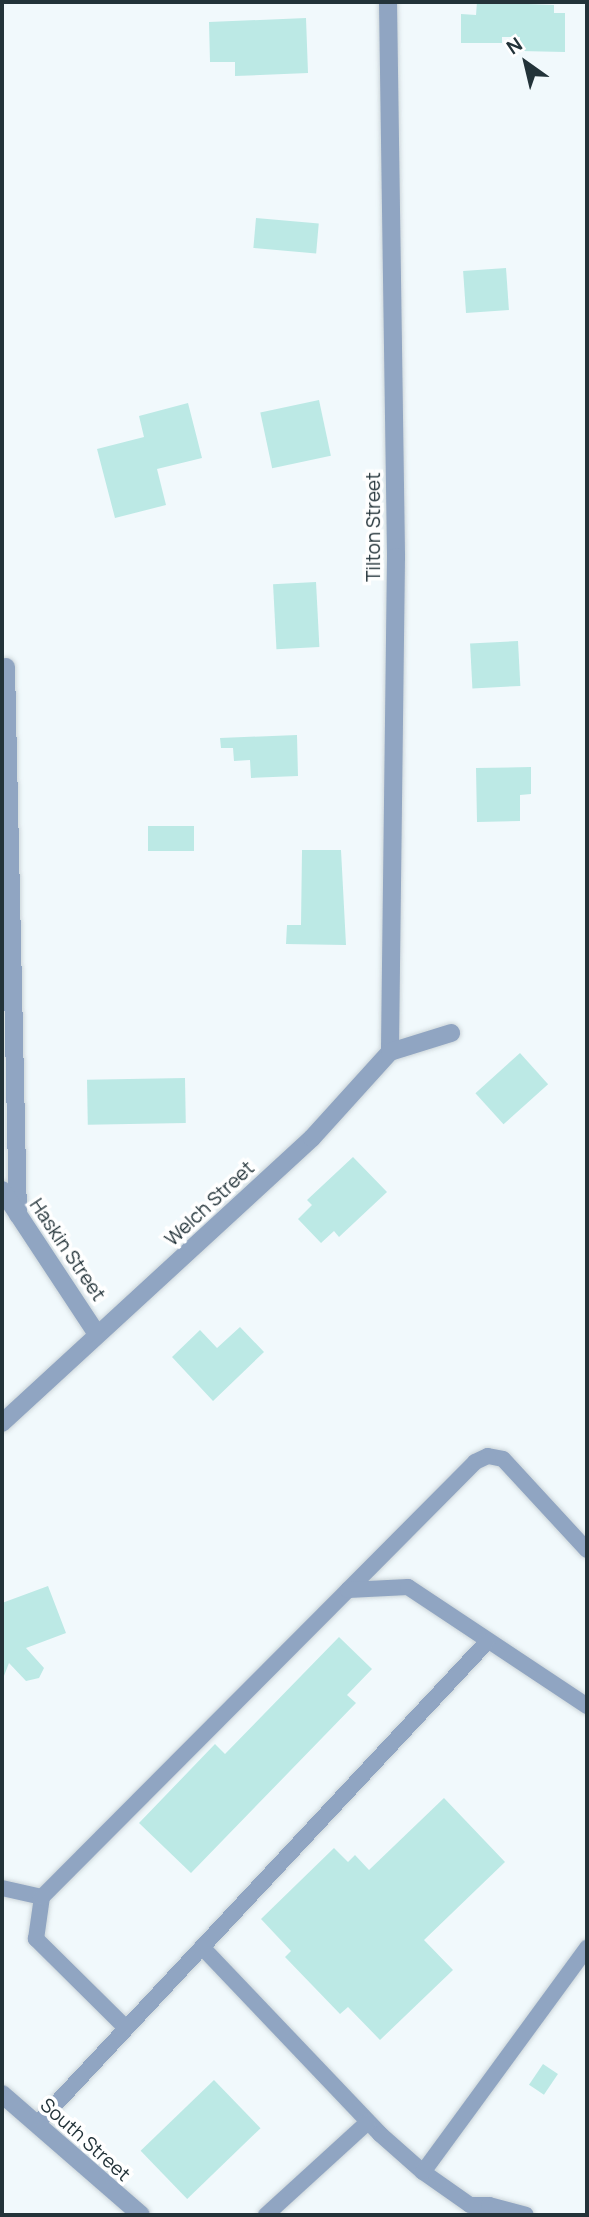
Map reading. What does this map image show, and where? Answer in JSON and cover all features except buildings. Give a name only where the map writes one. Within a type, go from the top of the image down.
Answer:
[{"type":"street","name":"Tilton Street","points":[[388,2],[396,557],[390,1052]]},
{"type":"street","points":[[6,667],[18,1215]]},
{"type":"street","points":[[390,1052],[452,1033]]},
{"type":"street","name":"Welch Street","points":[[2,1423],[312,1138],[390,1052]]},
{"type":"street","name":"Haskin Street","points":[[2,1190],[97,1334]]},
{"type":"street","name":"South Street","points":[[2,2094],[141,2215]]},
{"type":"lane","points":[[126,2028],[36,1939],[42,1897],[475,1462],[488,1456],[503,1459],[587,1550]]},
{"type":"lane","points":[[348,1590],[408,1587],[486,1643],[587,1706]]},
{"type":"lane","points":[[37,2124],[486,1643]]},
{"type":"lane","points":[[2,1888],[42,1897]]},
{"type":"lane","points":[[202,1947],[368,2122],[423,2172],[470,2210],[489,2205],[526,2215]]},
{"type":"lane","points":[[423,2172],[587,1948]]},
{"type":"lane","points":[[266,2215],[368,2122]]}]
